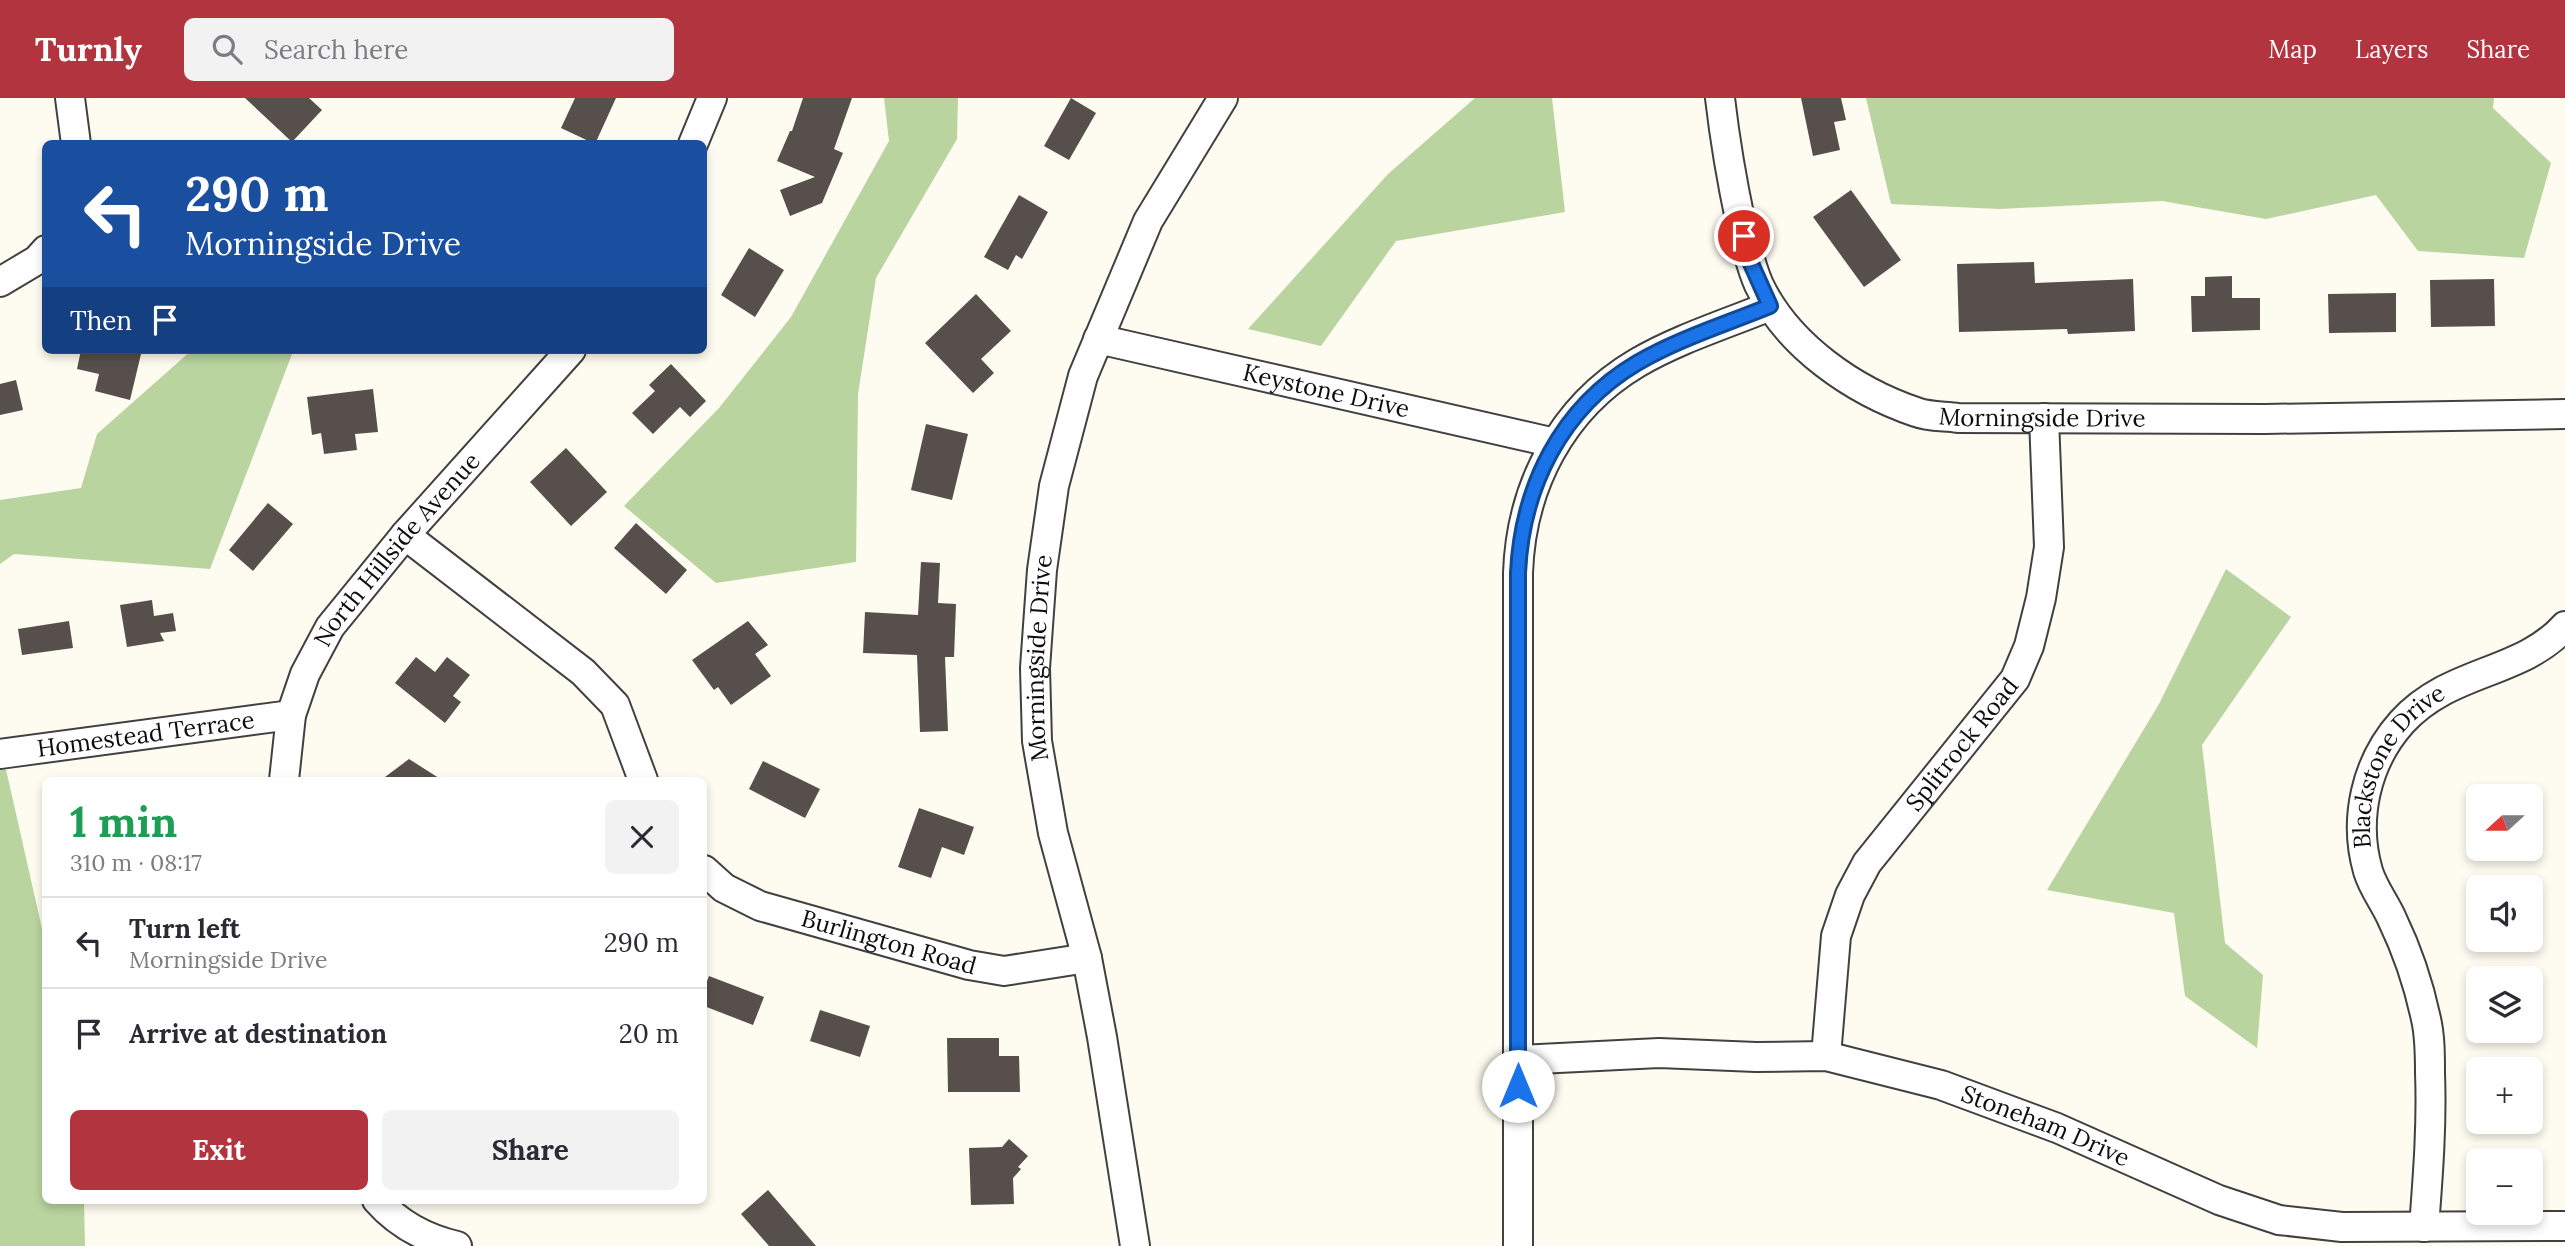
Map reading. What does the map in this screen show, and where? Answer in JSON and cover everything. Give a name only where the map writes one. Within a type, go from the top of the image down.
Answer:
[{"type":"street","points":[[70,98],[75,140]]},
{"type":"street","points":[[695,140],[712,98]]},
{"type":"street","name":"Morningside Drive","points":[[1135,1246],[1087,958],[1053,833],[1037,741],[1035,668],[1042,570],[1054,486],[1083,376],[1148,221],[1223,98]]},
{"type":"street","name":"Morningside Drive","points":[[1720,98],[1728,166],[1749,259],[1770,306],[1797,337],[1831,368],[1870,392],[1918,413],[1958,418],[2265,419],[2565,414]]},
{"type":"street","points":[[0,282],[42,254]]},
{"type":"street","points":[[1518,1246],[1519,548],[1529,498],[1555,443],[1578,411],[1596,393],[1637,363],[1659,351],[1770,306]]},
{"type":"street","name":"Keystone Drive","points":[[1098,339],[1555,443]]},
{"type":"street","name":"North Hillside Avenue","points":[[284,777],[291,715],[305,674],[330,627],[405,535],[567,354]]},
{"type":"street","name":"Splitrock Road","points":[[1826,1056],[1836,936],[1850,895],[1867,863],[2015,679],[2029,646],[2041,598],[2049,547],[2044,418]]},
{"type":"street","points":[[405,535],[591,681],[615,705],[642,777]]},
{"type":"street","name":"Blackstone Drive","points":[[2424,1227],[2432,1114],[2427,1021],[2413,973],[2393,921],[2368,873],[2362,841],[2366,789],[2373,766],[2384,745],[2415,708],[2459,681],[2523,657],[2565,626]]},
{"type":"street","name":"Homestead Terrace","points":[[0,754],[291,715]]},
{"type":"street","name":"Burlington Road","points":[[707,873],[724,888],[760,906],[969,965],[1004,971],[1087,958]]},
{"type":"street","name":"Stoneham Drive","points":[[1518,1060],[1659,1053],[1756,1057],[1826,1056],[1941,1085],[2057,1128],[2219,1200],[2279,1220],[2342,1227],[2565,1226]]},
{"type":"street","points":[[380,1204],[418,1233],[457,1246]]},
{"type":"green space","points":[[884,98],[958,98],[957,139],[876,278],[858,394],[856,562],[716,583],[624,506],[719,408],[791,317],[889,141]]},
{"type":"green space","points":[[1475,98],[1552,98],[1565,212],[1396,241],[1321,346],[1248,329],[1388,174]]},
{"type":"green space","points":[[1866,98],[2494,98],[2493,108],[2551,163],[2524,258],[2418,251],[2376,195],[2266,219],[2162,201],[2000,209],[1891,204]]},
{"type":"green space","points":[[187,354],[292,354],[210,569],[14,554],[0,564],[0,500],[81,488],[97,434]]},
{"type":"green space","points":[[2226,569],[2291,617],[2202,745],[2225,943],[2263,975],[2257,1048],[2185,996],[2174,913],[2047,890],[2159,704]]},
{"type":"green space","points":[[0,743],[42,929],[42,1204],[84,1204],[85,1246],[0,1246]]},
{"type":"building","points":[[245,98],[309,98],[322,110],[294,140],[290,140]]},
{"type":"building","points":[[575,98],[616,98],[597,140],[586,140],[561,128]]},
{"type":"building","points":[[803,98],[852,98],[834,149],[843,153],[822,203],[790,216],[780,190],[815,177],[777,161],[792,131]]},
{"type":"building","points":[[1071,98],[1096,113],[1069,160],[1044,146]]},
{"type":"building","points":[[1801,98],[1841,98],[1846,120],[1834,122],[1840,150],[1813,156]]},
{"type":"building","points":[[1851,190],[1901,260],[1864,287],[1813,217]]},
{"type":"building","points":[[1019,195],[1048,212],[1022,259],[1016,255],[1008,270],[984,257]]},
{"type":"building","points":[[749,248],[784,270],[755,317],[721,295]]},
{"type":"building","points":[[2034,262],[2035,283],[2133,279],[2135,331],[2068,334],[2067,329],[1959,332],[1957,264]]},
{"type":"building","points":[[2232,276],[2232,298],[2260,298],[2260,330],[2192,332],[2191,296],[2205,296],[2205,277]]},
{"type":"building","points":[[2494,279],[2495,326],[2431,327],[2430,280]]},
{"type":"building","points":[[2396,293],[2396,332],[2329,333],[2328,294]]},
{"type":"building","points":[[976,294],[1011,331],[981,359],[994,373],[973,393],[925,343]]},
{"type":"building","points":[[80,354],[141,354],[130,400],[95,391],[99,374],[77,369]]},
{"type":"building","points":[[671,364],[706,401],[690,417],[680,407],[653,434],[632,413],[655,391],[649,385]]},
{"type":"building","points":[[16,380],[23,410],[0,415],[0,384]]},
{"type":"building","points":[[373,389],[378,432],[355,434],[357,450],[324,454],[321,433],[312,435],[307,397]]},
{"type":"building","points":[[926,424],[968,434],[952,500],[911,490]]},
{"type":"building","points":[[566,448],[607,492],[571,526],[530,482]]},
{"type":"building","points":[[268,503],[293,524],[253,571],[229,550]]},
{"type":"building","points":[[636,523],[687,570],[666,594],[614,548]]},
{"type":"building","points":[[921,562],[940,563],[938,603],[956,604],[954,657],[945,657],[948,731],[920,732],[917,655],[863,653],[865,612],[918,615]]},
{"type":"building","points":[[152,600],[154,616],[173,613],[176,631],[160,633],[164,641],[127,647],[120,605]]},
{"type":"building","points":[[69,621],[73,648],[22,655],[18,629]]},
{"type":"building","points":[[748,621],[768,645],[755,654],[771,676],[731,705],[718,687],[714,690],[692,660]]},
{"type":"building","points":[[416,657],[435,672],[447,657],[470,675],[453,696],[461,702],[445,723],[395,683]]},
{"type":"building","points":[[409,759],[437,777],[385,777]]},
{"type":"building","points":[[763,761],[820,789],[805,818],[749,789]]},
{"type":"building","points":[[919,808],[974,827],[964,855],[942,847],[931,878],[898,867]]},
{"type":"building","points":[[709,976],[764,997],[753,1025],[707,1007]]},
{"type":"building","points":[[820,1010],[870,1026],[860,1057],[810,1041]]},
{"type":"building","points":[[947,1038],[999,1038],[999,1056],[1019,1056],[1020,1092],[948,1092]]},
{"type":"building","points":[[1009,1139],[1028,1156],[1013,1178],[1014,1204],[971,1205],[969,1148],[1002,1147]]},
{"type":"building","points":[[768,1190],[816,1246],[769,1246],[741,1214]]},
{"type":"route","points":[[1518,1086],[1518,573],[1519,548],[1529,498],[1549,452],[1563,431],[1578,411],[1616,377],[1659,351],[1770,306],[1749,259],[1744,236]]}]
